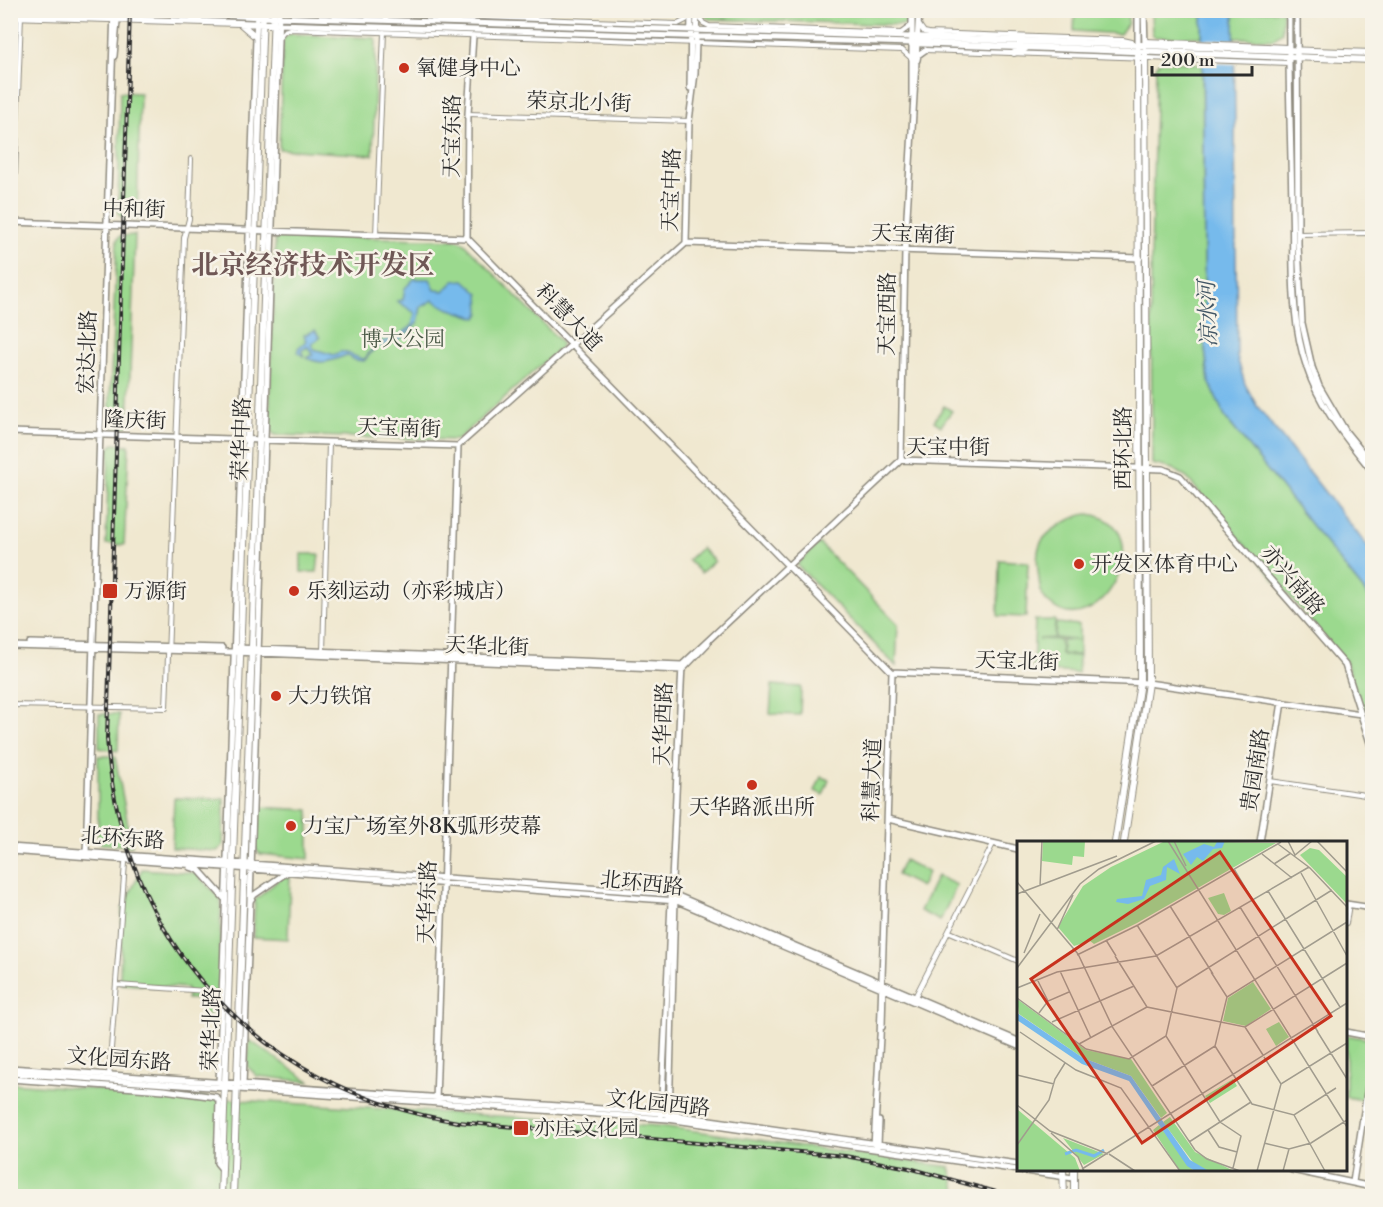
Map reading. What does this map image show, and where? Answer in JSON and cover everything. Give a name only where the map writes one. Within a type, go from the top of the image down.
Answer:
[{"type":"main road","points":[[118,10],[243,14],[276,18]]},
{"type":"main road","points":[[10,16],[241,24],[258,16]]},
{"type":"main road","name":"荣华中路","points":[[230,865],[235,796],[237,650],[243,588],[244,440],[249,379],[252,231],[258,166],[258,16]]},
{"type":"main road","name":"荣华中路","points":[[247,866],[249,712],[254,651],[255,501],[262,292],[268,233],[271,86],[276,18]]},
{"type":"main road","points":[[241,24],[255,36]]},
{"type":"main road","points":[[914,40],[1142,50],[1181,46],[1196,51]]},
{"type":"main road","points":[[914,40],[1028,47],[1288,54],[1372,53]]},
{"type":"main road","points":[[1014,53],[1028,47]]},
{"type":"main road","name":"西环北路","points":[[1115,841],[1140,682],[1142,50]]},
{"type":"main road","name":"西环北路","points":[[1124,841],[1148,683],[1149,470],[1142,50]]},
{"type":"main road","points":[[1296,54],[1372,60]]},
{"type":"main road","name":"荣华北路","points":[[221,1197],[223,1085],[231,950],[230,865]]},
{"type":"main road","name":"荣华北路","points":[[233,1197],[239,1086],[241,947],[247,866]]},
{"type":"main road","points":[[1063,1171],[1064,1197]]},
{"type":"main road","points":[[1074,1173],[1074,1197]]},
{"type":"street","name":"宏达北路","points":[[86,854],[95,647],[113,59],[118,10]]},
{"type":"street","points":[[239,1086],[250,901],[247,866],[256,696],[254,651],[264,487],[271,275],[268,233],[277,73],[276,18],[279,10]]},
{"type":"street","points":[[285,10],[678,24],[686,20],[694,11],[700,20],[709,26],[901,33],[915,23]]},
{"type":"street","points":[[473,18],[474,10]]},
{"type":"street","points":[[912,10],[915,23],[929,33],[1123,40],[1142,50],[1181,59],[1196,51],[1288,54]]},
{"type":"street","points":[[278,38],[282,32],[290,29],[384,29],[914,40],[915,23],[919,10]]},
{"type":"street","points":[[1138,10],[1142,50]]},
{"type":"street","points":[[1142,50],[1144,10]]},
{"type":"street","points":[[1289,10],[1288,54],[1295,234],[1301,314],[1312,367],[1326,398],[1346,432],[1372,464]]},
{"type":"street","points":[[1297,10],[1296,321],[1306,368],[1333,420],[1372,471]]},
{"type":"street","name":"天宝中路","points":[[572,345],[686,243],[694,11]]},
{"type":"street","points":[[10,308],[21,16]]},
{"type":"street","points":[[223,1085],[220,1033],[225,900],[230,865],[228,810],[237,650],[235,600],[244,440],[242,392],[252,231],[255,36],[258,16]]},
{"type":"street","points":[[276,18],[473,36],[693,36]]},
{"type":"street","points":[[276,18],[693,36],[902,50],[911,58]]},
{"type":"street","points":[[376,236],[384,29]]},
{"type":"street","name":"天宝东路","points":[[467,238],[468,114],[473,36]]},
{"type":"street","name":"天宝西路","points":[[913,97],[911,58],[914,40]]},
{"type":"street","name":"天宝西路","points":[[901,460],[905,250],[915,74],[914,40]]},
{"type":"street","points":[[915,74],[918,54],[925,50],[1014,53],[1142,50],[1191,42]]},
{"type":"street","points":[[1181,46],[1191,42]]},
{"type":"street","points":[[1191,42],[1196,51]]},
{"type":"street","points":[[1181,59],[1196,51]]},
{"type":"street","points":[[271,86],[277,73]]},
{"type":"street","name":"荣京北小街","points":[[468,114],[689,121]]},
{"type":"street","points":[[10,705],[166,708],[184,238],[187,228],[191,159]]},
{"type":"street","points":[[251,180],[258,166]]},
{"type":"street","name":"中和街","points":[[12,222],[108,224],[268,233]]},
{"type":"street","points":[[268,233],[467,238]]},
{"type":"street","points":[[1295,234],[1372,233]]},
{"type":"street","name":"科慧大道","points":[[467,238],[892,672],[876,1146]]},
{"type":"street","name":"天宝南街","points":[[686,243],[1140,258]]},
{"type":"street","points":[[262,292],[271,275]]},
{"type":"street","name":"天宝南街","points":[[257,441],[458,446],[572,345]]},
{"type":"street","points":[[242,392],[249,379]]},
{"type":"street","name":"隆庆街","points":[[10,432],[257,441]]},
{"type":"street","points":[[323,653],[329,443]]},
{"type":"street","name":"天华东路","points":[[436,1100],[458,446]]},
{"type":"street","name":"天宝中街","points":[[788,565],[901,460],[1149,470]]},
{"type":"street","name":"亦兴南路","points":[[1149,470],[1172,471],[1196,493],[1345,666],[1372,749]]},
{"type":"street","points":[[255,501],[264,487]]},
{"type":"street","name":"天华西路","points":[[669,1116],[682,667],[788,565]]},
{"type":"street","points":[[235,600],[243,588]]},
{"type":"street","points":[[10,644],[254,651]]},
{"type":"street","name":"天华北街","points":[[254,651],[451,659]]},
{"type":"street","name":"天华北街","points":[[254,651],[682,667]]},
{"type":"street","name":"天宝北街","points":[[892,672],[1140,682],[1361,714]]},
{"type":"street","points":[[249,712],[256,696]]},
{"type":"street","name":"贵园南路","points":[[1260,841],[1282,702]]},
{"type":"street","points":[[1270,780],[1372,796]]},
{"type":"street","points":[[228,810],[235,796]]},
{"type":"street","points":[[888,819],[1017,849]]},
{"type":"street","points":[[915,997],[993,844]]},
{"type":"street","name":"北环东路","points":[[10,849],[230,865]]},
{"type":"street","name":"北环东路","points":[[86,854],[119,859],[230,865]]},
{"type":"street","points":[[119,859],[125,862],[194,867],[221,892],[225,900]]},
{"type":"street","points":[[109,1075],[125,862]]},
{"type":"street","name":"北环西路","points":[[230,865],[674,898],[882,985],[1017,1046]]},
{"type":"street","name":"北环西路","points":[[247,866],[290,871],[445,880]]},
{"type":"street","points":[[250,901],[254,895],[290,871]]},
{"type":"street","name":"天华西路","points":[[661,1116],[674,898]]},
{"type":"street","points":[[1347,904],[1372,908]]},
{"type":"street","points":[[224,930],[231,950]]},
{"type":"street","points":[[241,947],[248,932]]},
{"type":"street","points":[[950,932],[1017,961]]},
{"type":"street","points":[[117,985],[222,992]]},
{"type":"street","name":"北环西路","points":[[882,985],[1017,1041]]},
{"type":"street","points":[[220,1033],[228,1018]]},
{"type":"street","points":[[1347,1032],[1372,1037]]},
{"type":"street","points":[[1353,1182],[1372,1060]]},
{"type":"street","name":"文化园东路","points":[[10,1068],[223,1085]]},
{"type":"street","name":"文化园东路","points":[[10,1073],[145,1083],[223,1085]]},
{"type":"street","points":[[10,1079],[164,1090],[216,1097],[219,1100],[217,1163],[222,1168]]},
{"type":"street","points":[[145,1083],[164,1090]]},
{"type":"street","name":"文化园西路","points":[[223,1085],[669,1116],[1017,1165]]},
{"type":"street","name":"文化园西路","points":[[876,1146],[1017,1164]]},
{"type":"street","name":"文化园西路","points":[[1063,1171],[1074,1173]]},
{"type":"street","points":[[1297,1171],[1372,1187]]},
{"type":"green space","points":[[704,10],[908,11],[905,25],[709,19],[703,15]]},
{"type":"green space","points":[[1075,11],[1128,11],[1128,23],[1120,34],[1074,31]]},
{"type":"green space","points":[[1151,11],[1202,11],[1202,37],[1152,36]]},
{"type":"green space","points":[[1234,11],[1283,11],[1282,32],[1273,39],[1234,38]]},
{"type":"green space","points":[[290,34],[376,38],[373,155],[279,149],[283,38]]},
{"type":"green space","points":[[1160,61],[1202,64],[1205,349],[1209,381],[1225,417],[1372,601],[1372,742],[1346,662],[1187,478],[1173,469],[1152,464],[1151,258],[1156,67]]},
{"type":"green space","points":[[120,92],[140,93],[137,220],[122,218],[118,213]]},
{"type":"green space","points":[[135,235],[128,427],[113,427],[109,422],[117,240],[120,236]]},
{"type":"green space","name":"博大公园","points":[[280,235],[459,240],[561,342],[561,347],[457,440],[275,435],[269,429],[275,240]]},
{"type":"green space","points":[[944,406],[952,411],[941,426],[934,421]]},
{"type":"green space","points":[[113,444],[129,445],[124,545],[106,544],[109,449]]},
{"type":"green space","name":"开发区体育中心","points":[[1089,514],[1111,523],[1122,539],[1123,560],[1116,580],[1103,598],[1087,610],[1068,613],[1049,603],[1043,595],[1040,586],[1038,551],[1044,538],[1058,526],[1076,517]]},
{"type":"green space","points":[[819,543],[898,624],[896,666],[798,566],[798,563]]},
{"type":"green space","points":[[701,548],[714,561],[701,573],[688,560]]},
{"type":"green space","points":[[301,554],[319,554],[317,572],[301,572]]},
{"type":"green space","points":[[999,560],[1028,562],[1026,617],[998,616]]},
{"type":"green space","points":[[1035,620],[1055,620],[1054,638],[1039,639],[1060,640],[1061,655],[1079,656],[1078,673],[1033,670]]},
{"type":"green space","points":[[1056,623],[1079,625],[1079,655],[1062,654],[1062,640],[1077,640],[1055,638]]},
{"type":"green space","points":[[772,685],[801,687],[800,715],[770,714]]},
{"type":"green space","points":[[99,714],[119,714],[118,751],[99,748]]},
{"type":"green space","points":[[98,756],[115,756],[132,846],[102,844],[98,841]]},
{"type":"green space","points":[[821,777],[829,780],[823,795],[815,791]]},
{"type":"green space","points":[[174,798],[224,799],[223,846],[217,851],[172,848]]},
{"type":"green space","points":[[256,807],[309,810],[309,859],[260,854],[255,848]]},
{"type":"green space","points":[[904,860],[928,872],[921,887],[897,875]]},
{"type":"green space","points":[[142,869],[195,873],[221,899],[219,1015],[201,1013],[202,999],[187,999],[187,988],[122,984],[120,981],[122,909]]},
{"type":"green space","points":[[937,876],[957,885],[940,921],[920,911]]},
{"type":"green space","points":[[282,877],[290,877],[288,939],[253,937],[255,900]]},
{"type":"green space","points":[[1347,1035],[1369,1039],[1372,1043],[1363,1100],[1347,1097]]},
{"type":"green space","points":[[249,1040],[311,1082],[257,1076],[248,1067]]},
{"type":"green space","points":[[10,1083],[254,1101],[660,1126],[950,1167],[958,1196],[11,1196]]},
{"type":"water","name":"凉水河","points":[[1202,11],[1234,11],[1237,357],[1245,384],[1257,406],[1372,552],[1372,601],[1225,417],[1209,381],[1205,349]]},
{"type":"water","points":[[414,279],[430,279],[435,290],[444,291],[454,281],[464,280],[479,294],[480,313],[477,318],[447,308],[433,300],[421,307],[418,322],[412,329],[397,341],[375,348],[364,361],[355,360],[347,355],[318,362],[307,358],[313,355],[308,347],[301,350],[304,357],[298,352],[298,348],[306,341],[304,335],[315,330],[320,338],[311,344],[314,349],[334,355],[346,352],[365,359],[375,344],[395,338],[412,326],[415,313],[397,301],[403,300],[405,288]]},
{"type":"pier","points":[[1199,39],[1237,40],[1237,64],[1199,63]]},
{"type":"railway","points":[[130,10],[107,738],[118,811],[139,879],[171,940],[213,994],[263,1040],[321,1077],[386,1105],[458,1122],[845,1156],[909,1168],[1011,1196]]},
{"type":"place","name":"氧健身中心","points":[[404,68]]},
{"type":"place","name":"开发区体育中心","points":[[1079,564]]},
{"type":"place","name":"万源街","points":[[110,591]]},
{"type":"place","name":"乐刻运动（亦彩城店）","points":[[294,591]]},
{"type":"place","name":"大力铁馆","points":[[276,696]]},
{"type":"place","name":"天华路派出所","points":[[752,785]]},
{"type":"place","name":"力宝广场室外8K弧形荧幕","points":[[291,826]]},
{"type":"place","name":"亦庄文化园","points":[[521,1128]]},
{"type":"district","name":"北京经济技术开发区","points":[[313,265]]}]
